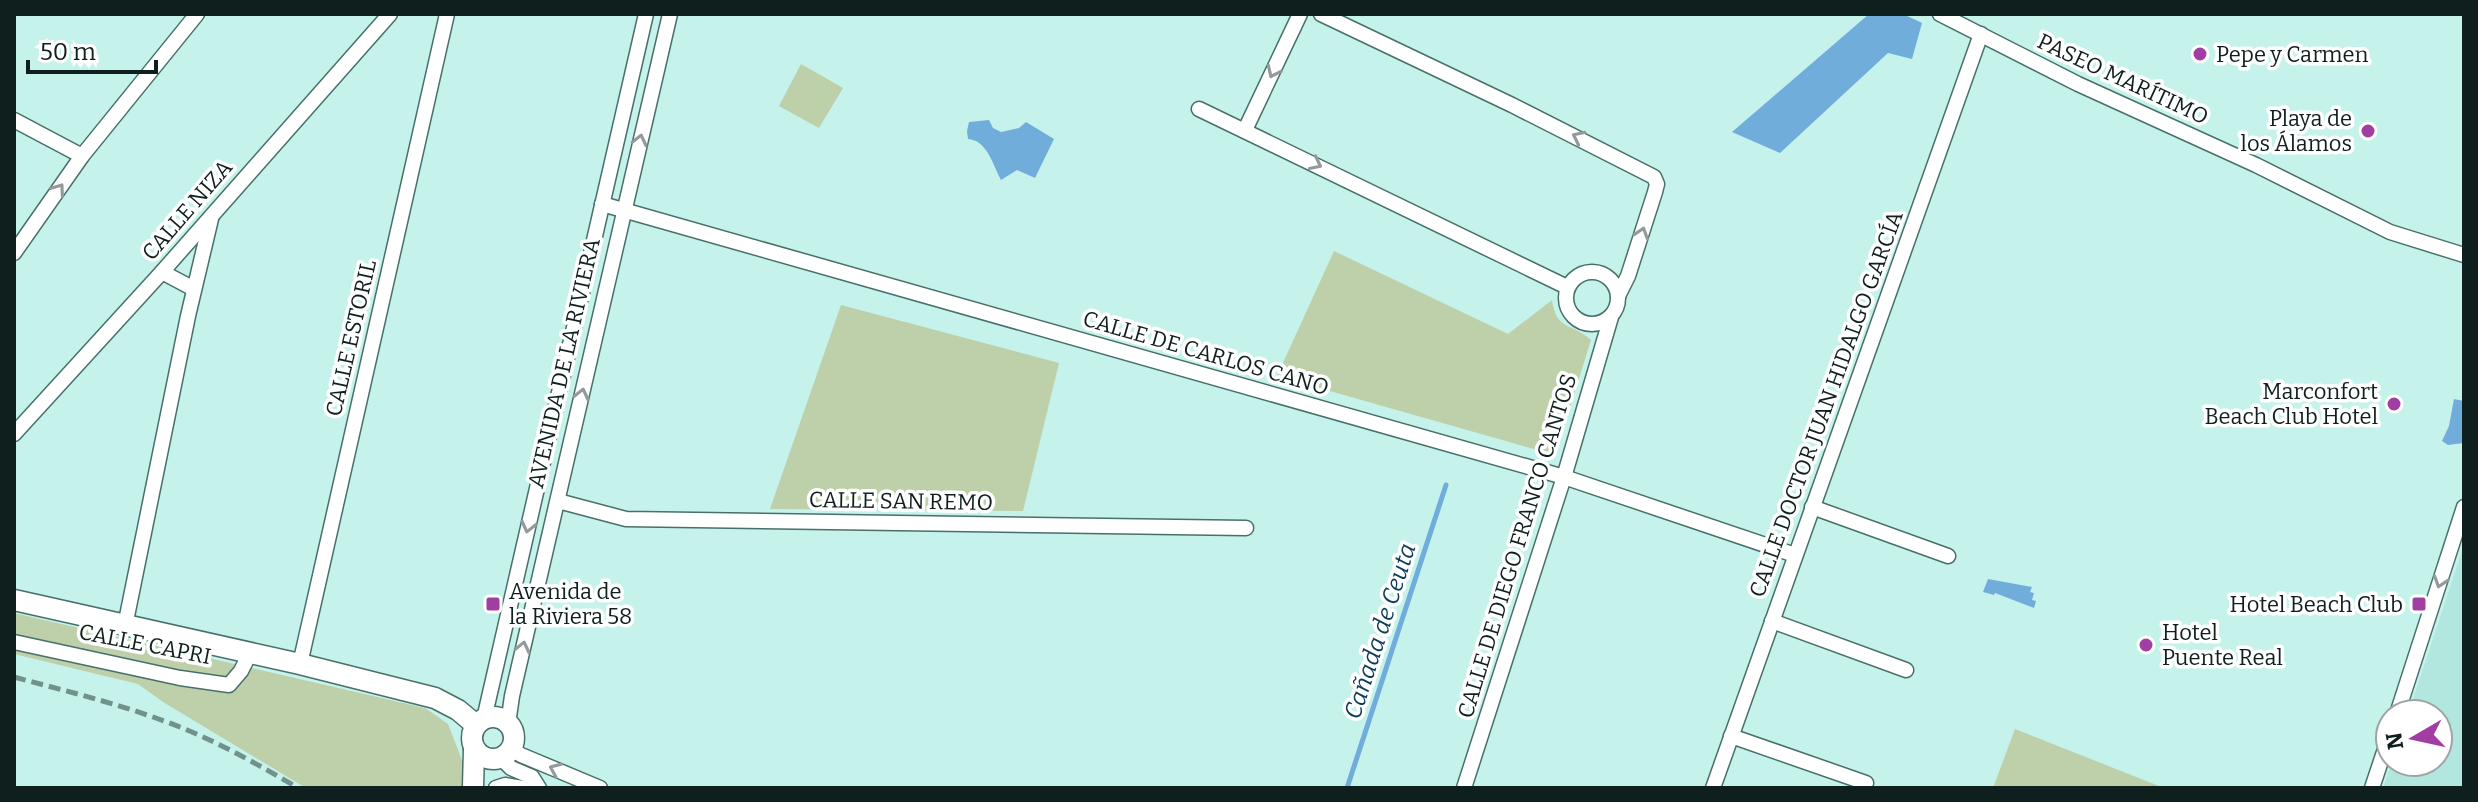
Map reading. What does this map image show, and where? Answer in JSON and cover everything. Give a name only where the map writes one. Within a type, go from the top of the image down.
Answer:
[{"type":"street","points":[[14,253],[82,156],[197,14]]},
{"type":"street","name":"CALLE NIZA","points":[[14,434],[390,14]]},
{"type":"street","name":"AVENIDA DE LA RIVIERA","points":[[480,722],[646,14]]},
{"type":"street","name":"AVENIDA DE LA RIVIERA","points":[[508,724],[670,14]]},
{"type":"street","points":[[1245,130],[1300,14]]},
{"type":"street","points":[[1321,14],[1654,177],[1657,184],[1655,192],[1628,276],[1611,317],[1589,325],[1575,319],[1566,305],[1567,287],[1578,275],[1594,271],[1609,277],[1618,296]]},
{"type":"street","name":"PASEO MARÍTIMO","points":[[1940,14],[2078,84],[2256,165],[2390,232],[2464,255]]},
{"type":"street","name":"CALLE ESTORIL","points":[[300,664],[443,17]]},
{"type":"street","name":"CALLE DOCTOR JUAN HIDALGO GARCÍA","points":[[1713,788],[1981,34]]},
{"type":"street","points":[[1199,109],[1567,287]]},
{"type":"street","points":[[14,120],[82,156]]},
{"type":"street","name":"CALLE DE CARLOS CANO","points":[[602,204],[1564,477],[1795,555]]},
{"type":"street","points":[[125,626],[212,215]]},
{"type":"street","points":[[162,272],[194,289]]},
{"type":"street","name":"CALLE DE DIEGO FRANCO CANTOS","points":[[1464,788],[1564,477],[1611,317]]},
{"type":"street","name":"CALLE SAN REMO","points":[[558,501],[626,519],[1246,528]]},
{"type":"street","points":[[1812,507],[1948,556]]},
{"type":"street","points":[[2402,698],[2464,507]]},
{"type":"street","name":"CALLE CAPRI","points":[[14,600],[300,664],[435,698],[480,722]]},
{"type":"street","points":[[1772,621],[1906,670]]},
{"type":"street","name":"CALLE CAPRI","points":[[14,642],[180,678],[229,685],[250,653]]},
{"type":"street","points":[[473,788],[472,737],[480,722],[497,718],[508,724],[513,736],[486,788]]},
{"type":"street","points":[[1731,736],[1866,783]]},
{"type":"street","points":[[474,749],[483,757],[521,755],[600,788]]},
{"type":"street","points":[[502,755],[511,768],[532,777],[539,788]]},
{"type":"street","points":[[496,788],[505,785],[523,788]]},
{"type":"shaded area","points":[[1869,14],[1903,14],[1922,23],[1912,59],[1888,53],[1780,153],[1732,132]]},
{"type":"shaded area","points":[[989,120],[993,128],[1001,132],[1019,128],[1026,122],[1054,139],[1035,178],[1017,170],[1001,180],[985,148],[968,139],[969,122]]},
{"type":"shaded area","points":[[2454,399],[2464,401],[2464,443],[2448,445],[2442,441],[2449,426]]},
{"type":"shaded area","points":[[2464,545],[2464,788],[2383,788],[2386,778],[2454,778],[2454,698],[2413,698]]},
{"type":"shaded area","points":[[1988,579],[2032,587],[2032,600],[2036,601],[2034,608],[1995,593],[1983,592]]},
{"type":"green space","points":[[801,64],[843,88],[819,128],[779,106]]},
{"type":"green space","points":[[1334,251],[1508,334],[1552,300],[1561,322],[1591,340],[1555,455],[1277,376]]},
{"type":"green space","points":[[841,305],[1059,363],[1023,511],[770,509]]},
{"type":"green space","points":[[14,613],[425,708],[448,724],[467,773],[464,788],[306,788],[138,684],[14,654]]},
{"type":"green space","points":[[2015,729],[2164,788],[1993,788]]},
{"type":"waterway","name":"Cañada de Ceuta","points":[[1347,788],[1446,485]]},
{"type":"railway","points":[[14,677],[178,726],[238,754],[298,788]]},
{"type":"place","name":"Pepe y Carmen","points":[[2200,54]]},
{"type":"place","name":"Playa de los Álamos","points":[[2368,131]]},
{"type":"place","name":"Marconfort Beach Club Hotel","points":[[2394,404]]},
{"type":"place","name":"Avenida de la Riviera 58","points":[[493,604]]},
{"type":"place","name":"Hotel Beach Club","points":[[2419,604]]},
{"type":"place","name":"Hotel Puente Real","points":[[2146,645]]}]
